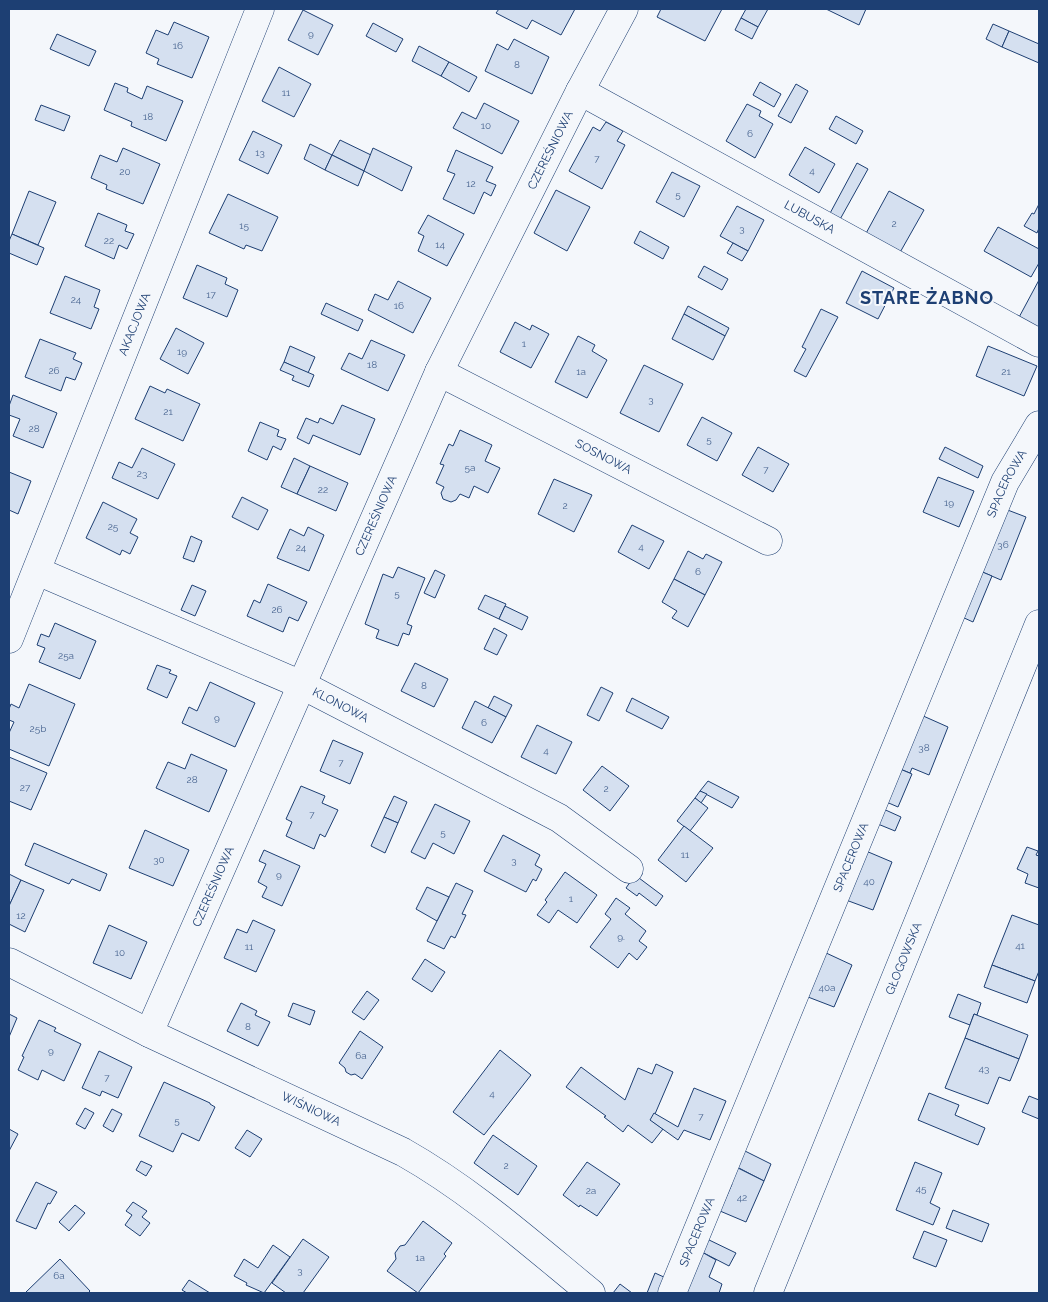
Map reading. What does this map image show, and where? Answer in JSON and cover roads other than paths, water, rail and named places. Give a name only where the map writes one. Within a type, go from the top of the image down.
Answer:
[{"type":"street","name":"AKACJOWA","points":[[9,640],[260,9]]},
{"type":"street","name":"CZEREŚNIOWA","points":[[149,1033],[438,372],[580,91],[624,9]]},
{"type":"street","name":"LUBUSKA","points":[[580,91],[1039,343]]},
{"type":"street","name":"SOSNOWA","points":[[438,372],[768,541]]},
{"type":"street","name":"SPACEROWA","points":[[672,1293],[1005,482],[1039,426]]},
{"type":"street","name":"KLONOWA","points":[[37,571],[302,685],[558,818],[629,869]]},
{"type":"street","name":"GŁOGOWSKA","points":[[768,1293],[1039,624]]},
{"type":"street","name":"WIŚNIOWA","points":[[9,962],[149,1033],[403,1152],[435,1170],[497,1215],[590,1293]]},
{"type":"district","name":"STARE ŻABNO","points":[[927,298]]}]
